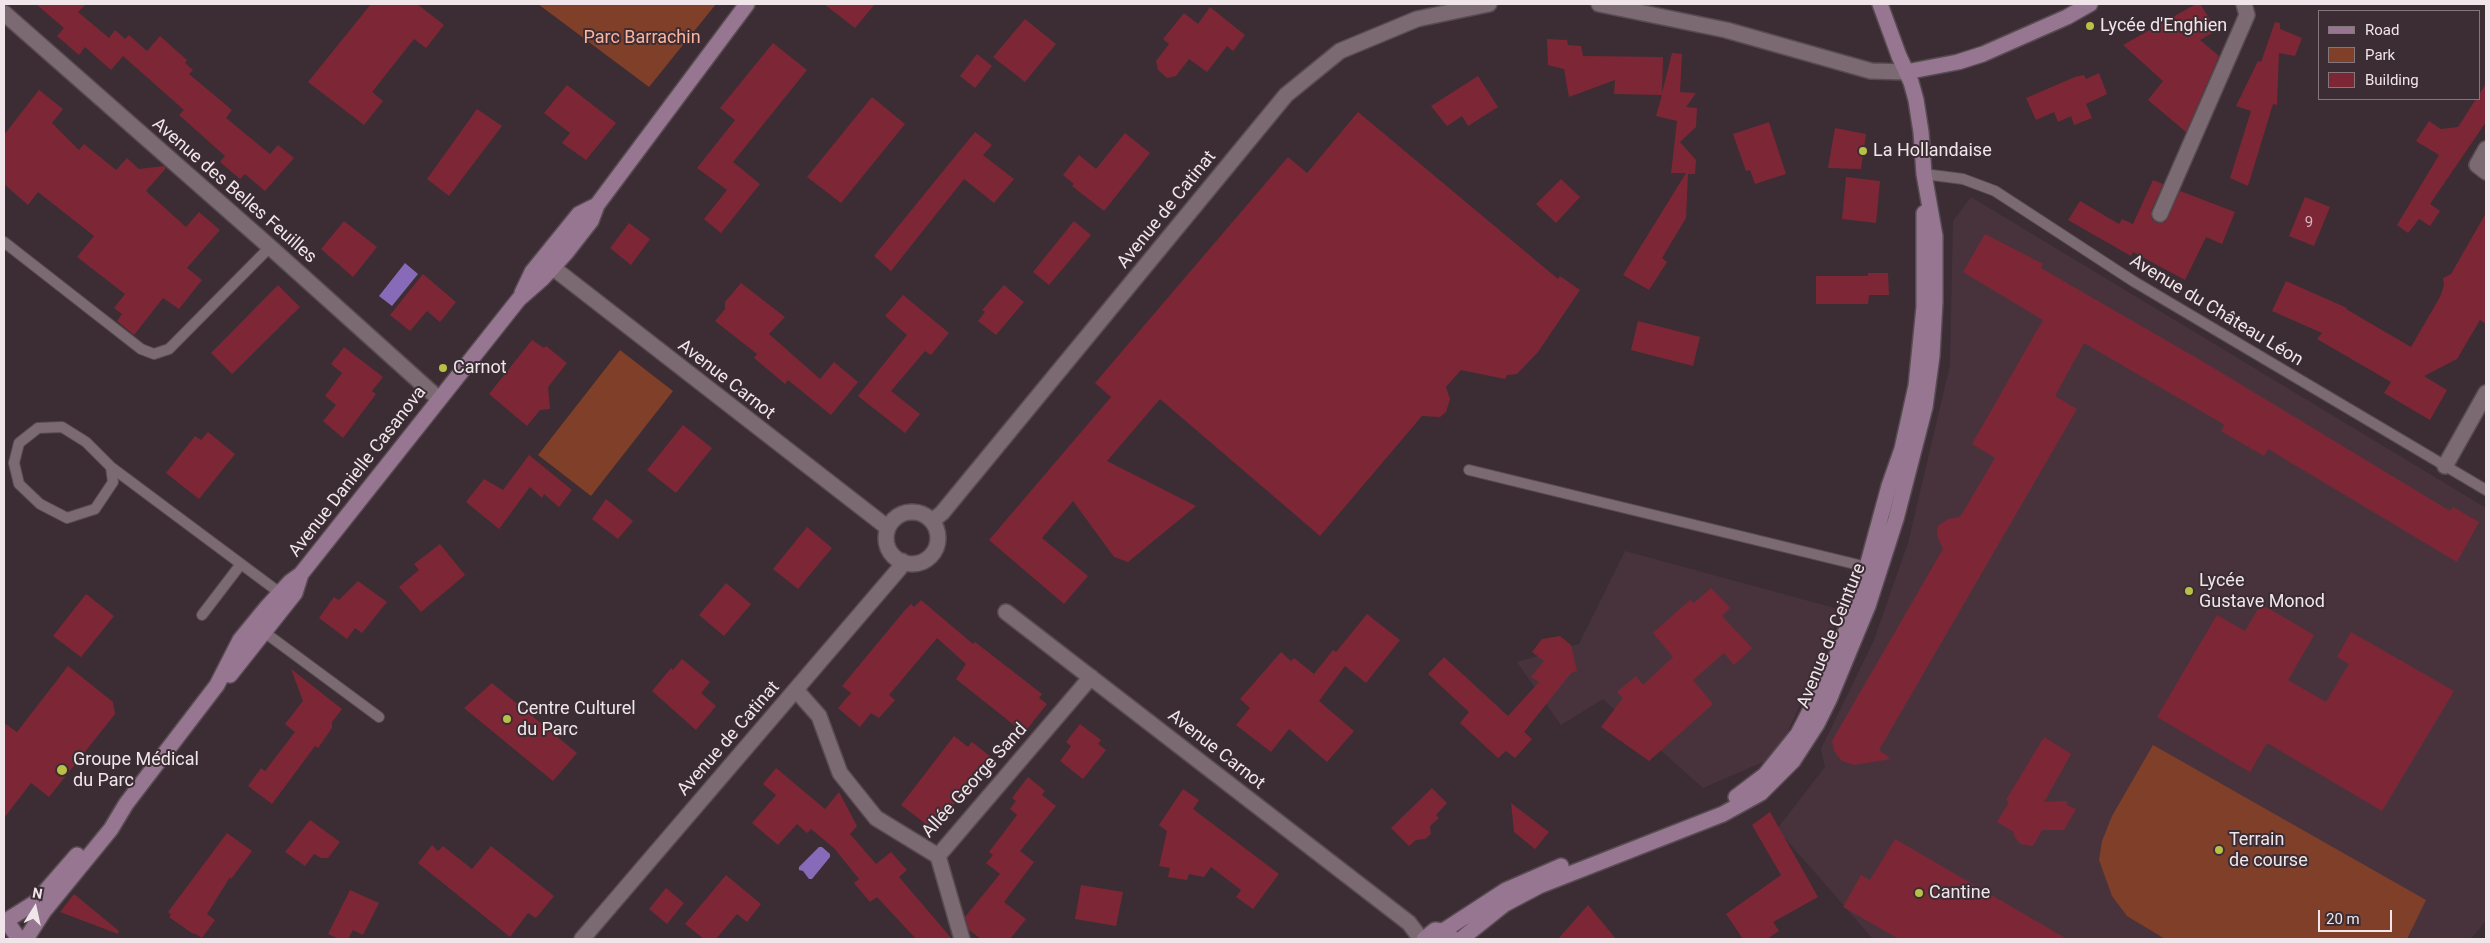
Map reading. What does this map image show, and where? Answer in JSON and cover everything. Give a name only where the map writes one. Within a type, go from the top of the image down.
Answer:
[{"type":"street","name":"Avenue Danielle Casanova","points":[[26,939],[44,911],[111,829],[126,804],[217,685],[229,676],[280,593],[301,574],[547,264],[591,221],[596,205],[747,4]]},
{"type":"street","name":"Avenue de Catinat","points":[[932,521],[948,506],[1286,95],[1340,51],[1417,19],[1488,4]]},
{"type":"street","points":[[1599,4],[1726,30],[1871,71],[1906,72],[1958,62],[1984,54],[2067,17],[2090,4]]},
{"type":"street","name":"Avenue de Ceinture","points":[[1461,939],[1505,904],[1539,886],[1743,805],[1775,781],[1806,742],[1829,700],[1873,591],[1904,492],[1925,407],[1932,356],[1936,268],[1935,236],[1924,174],[1916,100],[1880,4]]},
{"type":"street","points":[[2160,214],[2247,15],[2244,4]]},
{"type":"street","name":"Avenue des Belles Feuilles","points":[[4,13],[439,398]]},
{"type":"street","points":[[2486,150],[2476,165],[2486,172]]},
{"type":"street","name":"Avenue de Ceinture","points":[[1422,939],[1432,932],[1445,934],[1506,890],[1533,877],[1728,802],[1754,785],[1784,754],[1809,715],[1849,624],[1867,567],[1888,486],[1907,431],[1916,386],[1924,307],[1924,174]]},
{"type":"street","name":"Avenue Carnot","points":[[547,264],[888,528]]},
{"type":"street","points":[[2445,466],[2486,393]]},
{"type":"street","points":[[915,512],[925,515],[932,521],[937,539],[930,556],[912,564],[902,562],[893,555],[887,546],[886,536],[888,528],[895,517],[904,513],[915,512]]},
{"type":"street","name":"Avenue de Catinat","points":[[582,939],[899,569],[902,562]]},
{"type":"street","name":"Avenue Danielle Casanova","points":[[259,628],[295,592],[301,574]]},
{"type":"street","name":"Avenue Carnot","points":[[1006,612],[1402,918],[1412,926],[1422,939]]},
{"type":"street","name":"Allée George Sand","points":[[796,690],[819,716],[840,773],[876,818],[938,856],[1091,677]]},
{"type":"street","name":"Avenue Danielle Casanova","points":[[4,922],[36,902],[104,824],[126,804]]},
{"type":"street","points":[[938,856],[962,939]]},
{"type":"street","name":"Avenue Carnot","points":[[1402,918],[1445,934]]},
{"type":"street","points":[[4,922],[10,926],[19,939]]},
{"type":"lane","name":"Avenue du Château Léon","points":[[1924,174],[1963,180],[1996,191],[2132,281],[2486,490]]},
{"type":"lane","points":[[4,242],[141,349],[154,354],[169,349],[270,247]]},
{"type":"lane","points":[[111,467],[113,482],[95,509],[67,518],[40,504],[19,484],[14,463],[19,443],[38,428],[62,427],[86,442],[111,467],[280,593]]},
{"type":"lane","points":[[1468,470],[1867,567]]},
{"type":"lane","points":[[202,615],[241,564]]},
{"type":"lane","points":[[259,628],[379,717]]},
{"type":"shaded area","name":"Lycée Gustave Monod","points":[[1971,197],[2486,508],[2486,921],[2471,939],[1873,939],[1777,829],[1825,767],[1821,749],[1874,640],[1908,543],[1950,365],[1953,221]]},
{"type":"shaded area","points":[[405,263],[418,274],[392,306],[379,296]]},
{"type":"shaded area","points":[[1625,551],[1842,610],[1777,756],[1703,788],[1603,699],[1561,725],[1517,662],[1579,644]]},
{"type":"shaded area","points":[[819,847],[822,847],[830,854],[830,857],[812,879],[809,879],[803,871],[799,870],[799,867]]},
{"type":"green space","name":"Parc Barrachin","points":[[538,4],[716,4],[649,87]]},
{"type":"green space","points":[[620,350],[673,391],[591,496],[538,455]]},
{"type":"green space","name":"Terrain de course","points":[[2153,745],[2426,900],[2407,939],[2165,939],[2127,916],[2112,896],[2099,860],[2102,841],[2112,816]]},
{"type":"building","points":[[36,4],[86,4],[78,12],[109,38],[115,30],[125,39],[129,35],[147,51],[160,36],[187,60],[185,63],[193,70],[189,74],[232,110],[226,118],[270,154],[278,145],[294,158],[265,191],[245,174],[240,179],[220,162],[225,156],[179,115],[184,110],[123,56],[111,70],[85,47],[79,55],[57,36],[64,28]]},
{"type":"building","points":[[371,4],[417,4],[444,25],[426,48],[414,39],[372,92],[383,101],[364,125],[308,82]]},
{"type":"building","points":[[824,4],[875,4],[855,28]]},
{"type":"building","points":[[2196,4],[2200,4],[2217,30],[2200,40],[2219,56],[2186,132],[2148,100],[2163,81],[2123,45]]},
{"type":"building","points":[[1210,7],[1245,35],[1233,51],[1227,46],[1207,72],[1189,59],[1176,76],[1167,78],[1158,70],[1156,61],[1169,44],[1163,39],[1184,13],[1198,24]]},
{"type":"building","points":[[1025,19],[1056,44],[1025,82],[993,57]]},
{"type":"building","points":[[2275,22],[2280,23],[2280,29],[2302,38],[2295,56],[2279,53],[2277,105],[2273,104],[2248,186],[2230,178],[2251,111],[2236,106],[2258,61],[2261,62]]},
{"type":"building","points":[[1547,39],[1567,40],[1568,45],[1581,46],[1583,56],[1663,57],[1662,93],[1672,53],[1682,54],[1680,92],[1696,93],[1686,107],[1697,108],[1696,127],[1680,142],[1696,160],[1695,174],[1688,174],[1686,218],[1662,258],[1667,262],[1649,290],[1623,275],[1686,173],[1671,173],[1677,121],[1656,116],[1662,95],[1614,94],[1615,80],[1569,97],[1564,69],[1548,65]]},
{"type":"building","points":[[773,43],[807,70],[733,162],[760,184],[721,233],[704,219],[727,190],[697,168],[735,120],[720,108]]},
{"type":"building","points":[[977,54],[992,66],[975,88],[960,76]]},
{"type":"building","points":[[2099,73],[2107,94],[2086,104],[2092,118],[2074,125],[2071,116],[2058,122],[2054,112],[2036,120],[2026,98],[2075,77],[2084,75],[2086,79]]},
{"type":"building","points":[[1478,76],[1498,107],[1468,126],[1462,116],[1447,126],[1431,106]]},
{"type":"building","points":[[2486,83],[2486,122],[2430,204],[2440,211],[2430,226],[2419,219],[2408,233],[2397,225],[2439,155],[2416,141],[2429,121],[2441,129],[2458,127],[2475,100],[2480,100],[2480,93]]},
{"type":"building","points":[[567,85],[616,123],[586,160],[562,143],[570,133],[544,113]]},
{"type":"building","points":[[39,90],[63,109],[52,123],[79,150],[84,144],[116,170],[127,158],[139,169],[164,166],[166,168],[146,191],[186,227],[199,212],[220,230],[187,268],[202,280],[179,309],[163,298],[134,335],[117,321],[122,314],[114,308],[125,294],[77,257],[94,236],[38,192],[28,205],[4,184],[4,135]]},
{"type":"building","points":[[872,97],[905,124],[841,203],[807,177]]},
{"type":"building","points":[[477,109],[502,126],[449,196],[427,179]]},
{"type":"building","points":[[1358,112],[1558,279],[1560,276],[1580,290],[1538,352],[1517,374],[1507,375],[1505,379],[1461,370],[1446,387],[1450,399],[1446,412],[1440,417],[1422,416],[1320,536],[1160,399],[1107,461],[1196,506],[1128,562],[1114,557],[1073,501],[1042,538],[1088,576],[1064,604],[989,540],[1111,397],[1095,383],[1288,157],[1307,173]]},
{"type":"building","points":[[1769,122],[1786,174],[1755,184],[1750,170],[1746,171],[1733,134]]},
{"type":"building","points":[[1835,128],[1866,134],[1861,169],[1828,168]]},
{"type":"building","points":[[975,132],[992,145],[983,155],[1014,179],[994,203],[964,179],[891,271],[874,256]]},
{"type":"building","points":[[1125,133],[1150,153],[1104,211],[1072,186],[1074,184],[1063,175],[1079,155],[1096,169]]},
{"type":"building","points":[[1846,177],[1880,181],[1876,223],[1842,219]]},
{"type":"building","points":[[1561,179],[1580,197],[1556,223],[1536,204]]},
{"type":"building","points":[[2153,180],[2163,184],[2151,211],[2152,219],[2157,223],[2165,222],[2168,218],[2180,191],[2235,212],[2222,244],[2206,237],[2185,280],[2133,252],[2131,256],[2068,220],[2080,201],[2119,224],[2122,219],[2133,224]]},
{"type":"building","points":[[2305,197],[2330,207],[2314,246],[2289,236]]},
{"type":"building","points":[[2486,213],[2486,324],[2480,320],[2457,359],[2424,376],[2447,390],[2430,420],[2384,393],[2391,382],[2317,339],[2322,333],[2272,311],[2286,281],[2347,308],[2411,347],[2440,297],[2444,285],[2443,278],[2451,274]]},
{"type":"building","points":[[344,221],[377,247],[353,277],[321,249]]},
{"type":"building","points":[[1074,221],[1091,235],[1049,285],[1033,272]]},
{"type":"building","points":[[629,223],[650,239],[631,265],[610,248]]},
{"type":"building","points":[[1985,234],[2043,264],[2041,268],[2207,364],[2450,511],[2453,507],[2479,522],[2457,562],[2268,449],[2264,456],[2221,431],[2225,425],[2084,343],[2055,396],[2077,409],[1879,750],[1891,759],[1854,765],[1842,761],[1834,751],[1832,741],[1943,549],[1937,535],[1938,526],[1948,519],[1960,517],[1995,458],[1972,444],[2043,320],[1963,272]]},
{"type":"building","points":[[1868,273],[1888,273],[1889,295],[1869,295],[1868,304],[1816,304],[1816,276],[1868,276]]},
{"type":"building","points":[[423,274],[456,302],[440,322],[427,311],[410,331],[390,315]]},
{"type":"building","points":[[741,283],[785,317],[769,334],[820,379],[834,362],[858,382],[831,415],[788,380],[785,384],[754,358],[757,354],[715,321],[725,309],[725,302]]},
{"type":"building","points":[[278,285],[300,307],[232,374],[211,353]]},
{"type":"building","points":[[1004,285],[1024,302],[996,335],[978,321],[985,312],[982,310]]},
{"type":"building","points":[[903,295],[949,333],[931,355],[925,351],[891,391],[920,414],[905,433],[858,396],[907,335],[885,316]]},
{"type":"building","points":[[1638,321],[1700,337],[1693,366],[1631,350]]},
{"type":"building","points":[[532,340],[544,348],[546,346],[567,363],[548,387],[550,409],[540,410],[527,426],[489,394]]},
{"type":"building","points":[[344,347],[383,377],[372,391],[376,394],[343,438],[323,421],[336,405],[325,396],[342,373],[331,364]]},
{"type":"building","points":[[683,425],[712,448],[676,493],[647,470]]},
{"type":"building","points":[[208,432],[235,454],[199,499],[166,473],[195,436],[201,440]]},
{"type":"building","points":[[529,455],[572,490],[559,507],[544,494],[542,498],[530,487],[499,529],[466,502],[484,479],[503,490]]},
{"type":"building","points":[[606,499],[633,521],[618,539],[592,519]]},
{"type":"building","points":[[807,527],[832,548],[798,589],[773,569]]},
{"type":"building","points":[[440,544],[465,575],[421,612],[399,587],[419,570],[414,564]]},
{"type":"building","points":[[358,581],[387,602],[362,633],[355,628],[347,639],[319,618],[334,597],[339,600]]},
{"type":"building","points":[[726,583],[751,604],[724,636],[699,615]]},
{"type":"building","points":[[1711,588],[1730,608],[1722,616],[1752,648],[1734,665],[1724,653],[1693,680],[1713,704],[1649,761],[1601,727],[1623,698],[1617,692],[1636,676],[1643,685],[1673,657],[1653,633],[1690,600],[1694,603]]},
{"type":"building","points":[[86,594],[114,616],[81,657],[53,636]]},
{"type":"building","points":[[921,600],[973,644],[975,642],[1042,694],[1039,698],[1047,704],[1024,733],[956,679],[966,664],[937,638],[889,695],[895,700],[879,718],[871,713],[860,727],[838,708],[851,693],[842,686],[905,610],[911,604],[914,607]]},
{"type":"building","points":[[2261,604],[2314,635],[2288,680],[2326,702],[2349,664],[2337,657],[2351,632],[2454,691],[2382,811],[2267,743],[2250,772],[2157,717],[2217,615],[2245,631]]},
{"type":"building","points":[[1367,614],[1400,640],[1366,683],[1345,666],[1319,701],[1354,731],[1327,762],[1289,729],[1271,752],[1236,725],[1250,708],[1240,699],[1281,652],[1291,661],[1294,658],[1314,674],[1333,650],[1336,652]]},
{"type":"building","points":[[1560,636],[1571,645],[1577,671],[1571,673],[1524,732],[1532,739],[1515,758],[1506,751],[1498,758],[1460,723],[1469,712],[1428,674],[1444,657],[1508,716],[1539,682],[1531,677],[1544,661],[1532,652],[1542,639]]},
{"type":"building","points":[[682,659],[710,682],[701,693],[716,706],[696,730],[652,691],[671,668],[673,670]]},
{"type":"building","points":[[68,666],[113,702],[115,714],[49,797],[31,783],[4,818],[4,723],[17,732]]},
{"type":"building","points":[[291,669],[342,709],[332,722],[332,728],[318,748],[315,746],[272,804],[248,786],[261,768],[265,771],[295,732],[285,724],[303,701]]},
{"type":"building","points":[[492,683],[577,753],[553,781],[464,708]]},
{"type":"building","points":[[1080,724],[1101,740],[1098,744],[1106,750],[1083,779],[1060,761],[1071,746],[1066,742]]},
{"type":"building","points":[[954,736],[968,747],[972,742],[991,757],[939,823],[935,820],[930,827],[901,805]]},
{"type":"building","points":[[2044,737],[2071,754],[2044,802],[2066,801],[2068,806],[2076,809],[2064,830],[2042,830],[2033,846],[2020,844],[2013,834],[2014,832],[1997,822],[2009,802],[2006,800]]},
{"type":"building","points":[[776,768],[825,809],[839,792],[857,826],[850,834],[876,864],[891,852],[907,870],[899,877],[952,939],[916,939],[877,897],[870,902],[854,883],[859,879],[834,848],[811,829],[807,833],[797,824],[778,845],[752,823],[776,795],[763,784]]},
{"type":"building","points":[[1028,777],[1045,791],[1042,795],[1056,806],[1020,851],[1034,862],[1004,902],[1026,919],[1010,939],[981,939],[969,930],[965,917],[1000,874],[986,863],[993,855],[989,852],[1017,815],[1010,809],[1016,801],[1012,798]]},
{"type":"building","points":[[1432,788],[1447,803],[1436,815],[1439,818],[1430,826],[1431,834],[1425,839],[1416,840],[1409,846],[1391,828]]},
{"type":"building","points":[[1183,789],[1199,800],[1193,809],[1279,874],[1253,909],[1236,897],[1241,890],[1211,867],[1204,877],[1189,874],[1187,880],[1168,877],[1170,868],[1159,866],[1167,831],[1159,825]]},
{"type":"building","points":[[1511,803],[1549,832],[1535,849],[1514,832]]},
{"type":"building","points":[[1770,812],[1818,897],[1773,922],[1779,931],[1767,939],[1743,939],[1726,914],[1781,875],[1752,825]]},
{"type":"building","points":[[310,820],[340,842],[328,858],[321,858],[314,854],[305,866],[285,852]]},
{"type":"building","points":[[227,833],[252,851],[231,879],[230,877],[207,914],[215,920],[202,938],[169,917],[171,915],[168,912]]},
{"type":"building","name":"Cantine","points":[[1895,839],[2067,939],[1899,939],[1843,907],[1861,875],[1870,880]]},
{"type":"building","points":[[432,845],[438,851],[443,846],[472,869],[491,846],[554,896],[536,918],[528,913],[510,937],[418,863]]},
{"type":"building","points":[[726,875],[761,904],[747,922],[737,914],[716,939],[704,939],[685,924]]},
{"type":"building","points":[[1081,885],[1123,892],[1116,926],[1075,919]]},
{"type":"building","points":[[666,888],[684,903],[667,924],[649,909]]},
{"type":"building","points":[[350,890],[379,903],[363,935],[353,930],[348,939],[339,939],[328,934]]},
{"type":"building","points":[[74,894],[119,931],[118,934],[60,912]]},
{"type":"building","points":[[1588,905],[1616,939],[1558,939]]},
{"type":"place","name":"Lycée d'Enghien","points":[[2090,26]]},
{"type":"place","name":"La Hollandaise","points":[[1863,151]]},
{"type":"place","name":"Carnot","points":[[443,368]]},
{"type":"place","name":"Lycée Gustave Monod","points":[[2189,591]]},
{"type":"place","name":"Centre Culturel du Parc","points":[[507,719]]},
{"type":"place","name":"Groupe Médical du Parc","points":[[62,770]]},
{"type":"place","name":"Terrain de course","points":[[2219,850]]},
{"type":"place","name":"Cantine","points":[[1919,893]]}]
